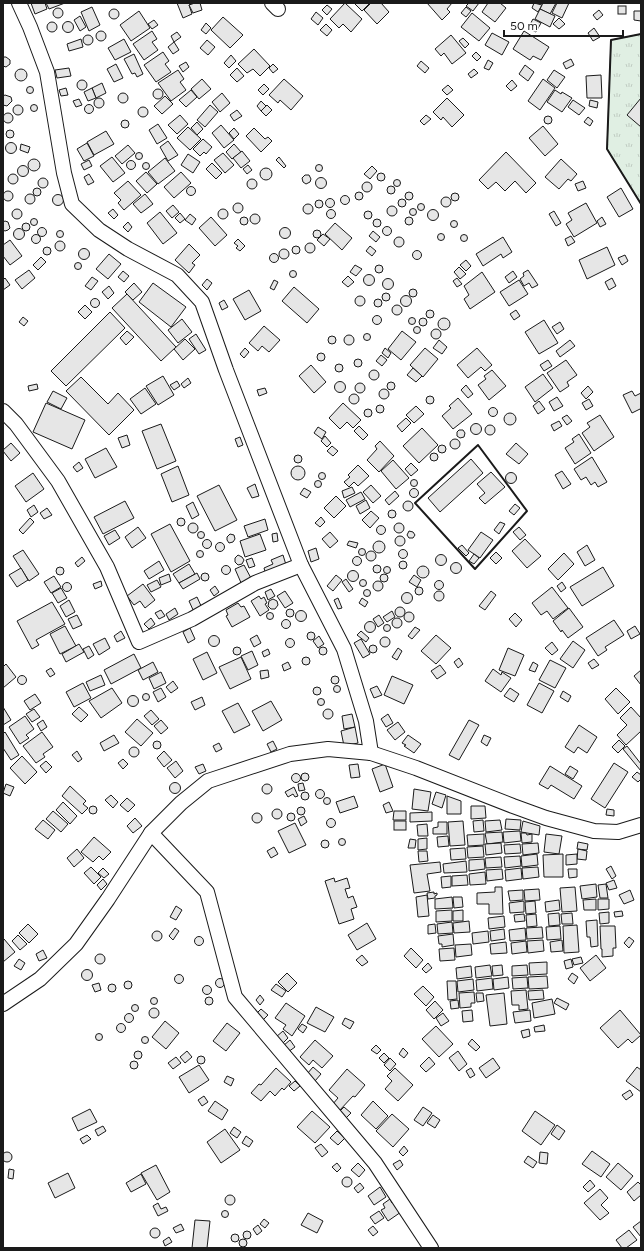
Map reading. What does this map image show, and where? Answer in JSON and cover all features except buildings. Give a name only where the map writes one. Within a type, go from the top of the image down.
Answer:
[{"type":"street","points":[[19,3],[30,27],[46,72],[64,173],[72,204],[99,230],[128,249],[177,275],[202,302],[221,358],[301,565],[344,649],[366,721],[371,753]]},
{"type":"street","points":[[3,412],[16,424],[58,481],[107,567],[138,642],[192,619],[255,583],[301,565]]},
{"type":"street","points":[[3,1004],[40,979],[76,944],[108,899],[151,833],[181,803],[208,781],[290,754],[328,749],[371,753],[416,768],[546,818],[594,831],[618,832],[641,825]]},
{"type":"street","points":[[151,833],[207,892],[235,997],[375,1163],[431,1248]]},
{"type":"green space","points":[[641,34],[641,204],[607,149],[611,40]]},
{"type":"wall","points":[[641,34],[611,40],[607,149],[641,204]]},
{"type":"wall","points":[[478,445],[527,511],[475,569],[415,503],[478,445]]}]
